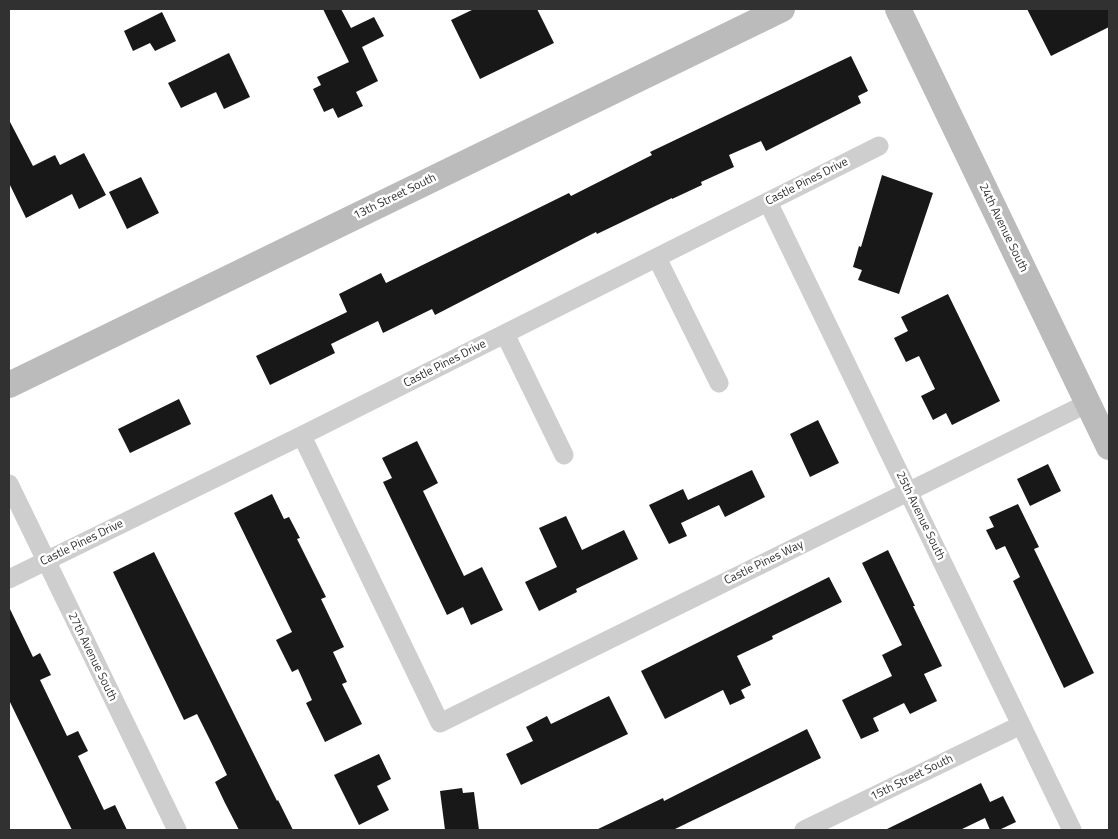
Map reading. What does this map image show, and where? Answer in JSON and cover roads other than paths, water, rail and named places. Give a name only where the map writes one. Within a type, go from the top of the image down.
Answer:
[{"type":"street","name":"13th Street South","points":[[9,385],[782,9]]},
{"type":"street","name":"24th Avenue South","points":[[898,9],[1109,447]]},
{"type":"street","name":"Castle Pines Drive","points":[[9,578],[302,436],[879,146]]},
{"type":"street","name":"25th Avenue South","points":[[768,202],[1072,830]]},
{"type":"street","points":[[657,258],[719,383]]},
{"type":"street","points":[[505,334],[564,455]]},
{"type":"street","name":"Castle Pines Way","points":[[302,436],[440,723],[1088,403]]},
{"type":"street","name":"27th Avenue South","points":[[9,484],[177,830]]},
{"type":"street","name":"15th Street South","points":[[804,830],[1020,725]]}]
